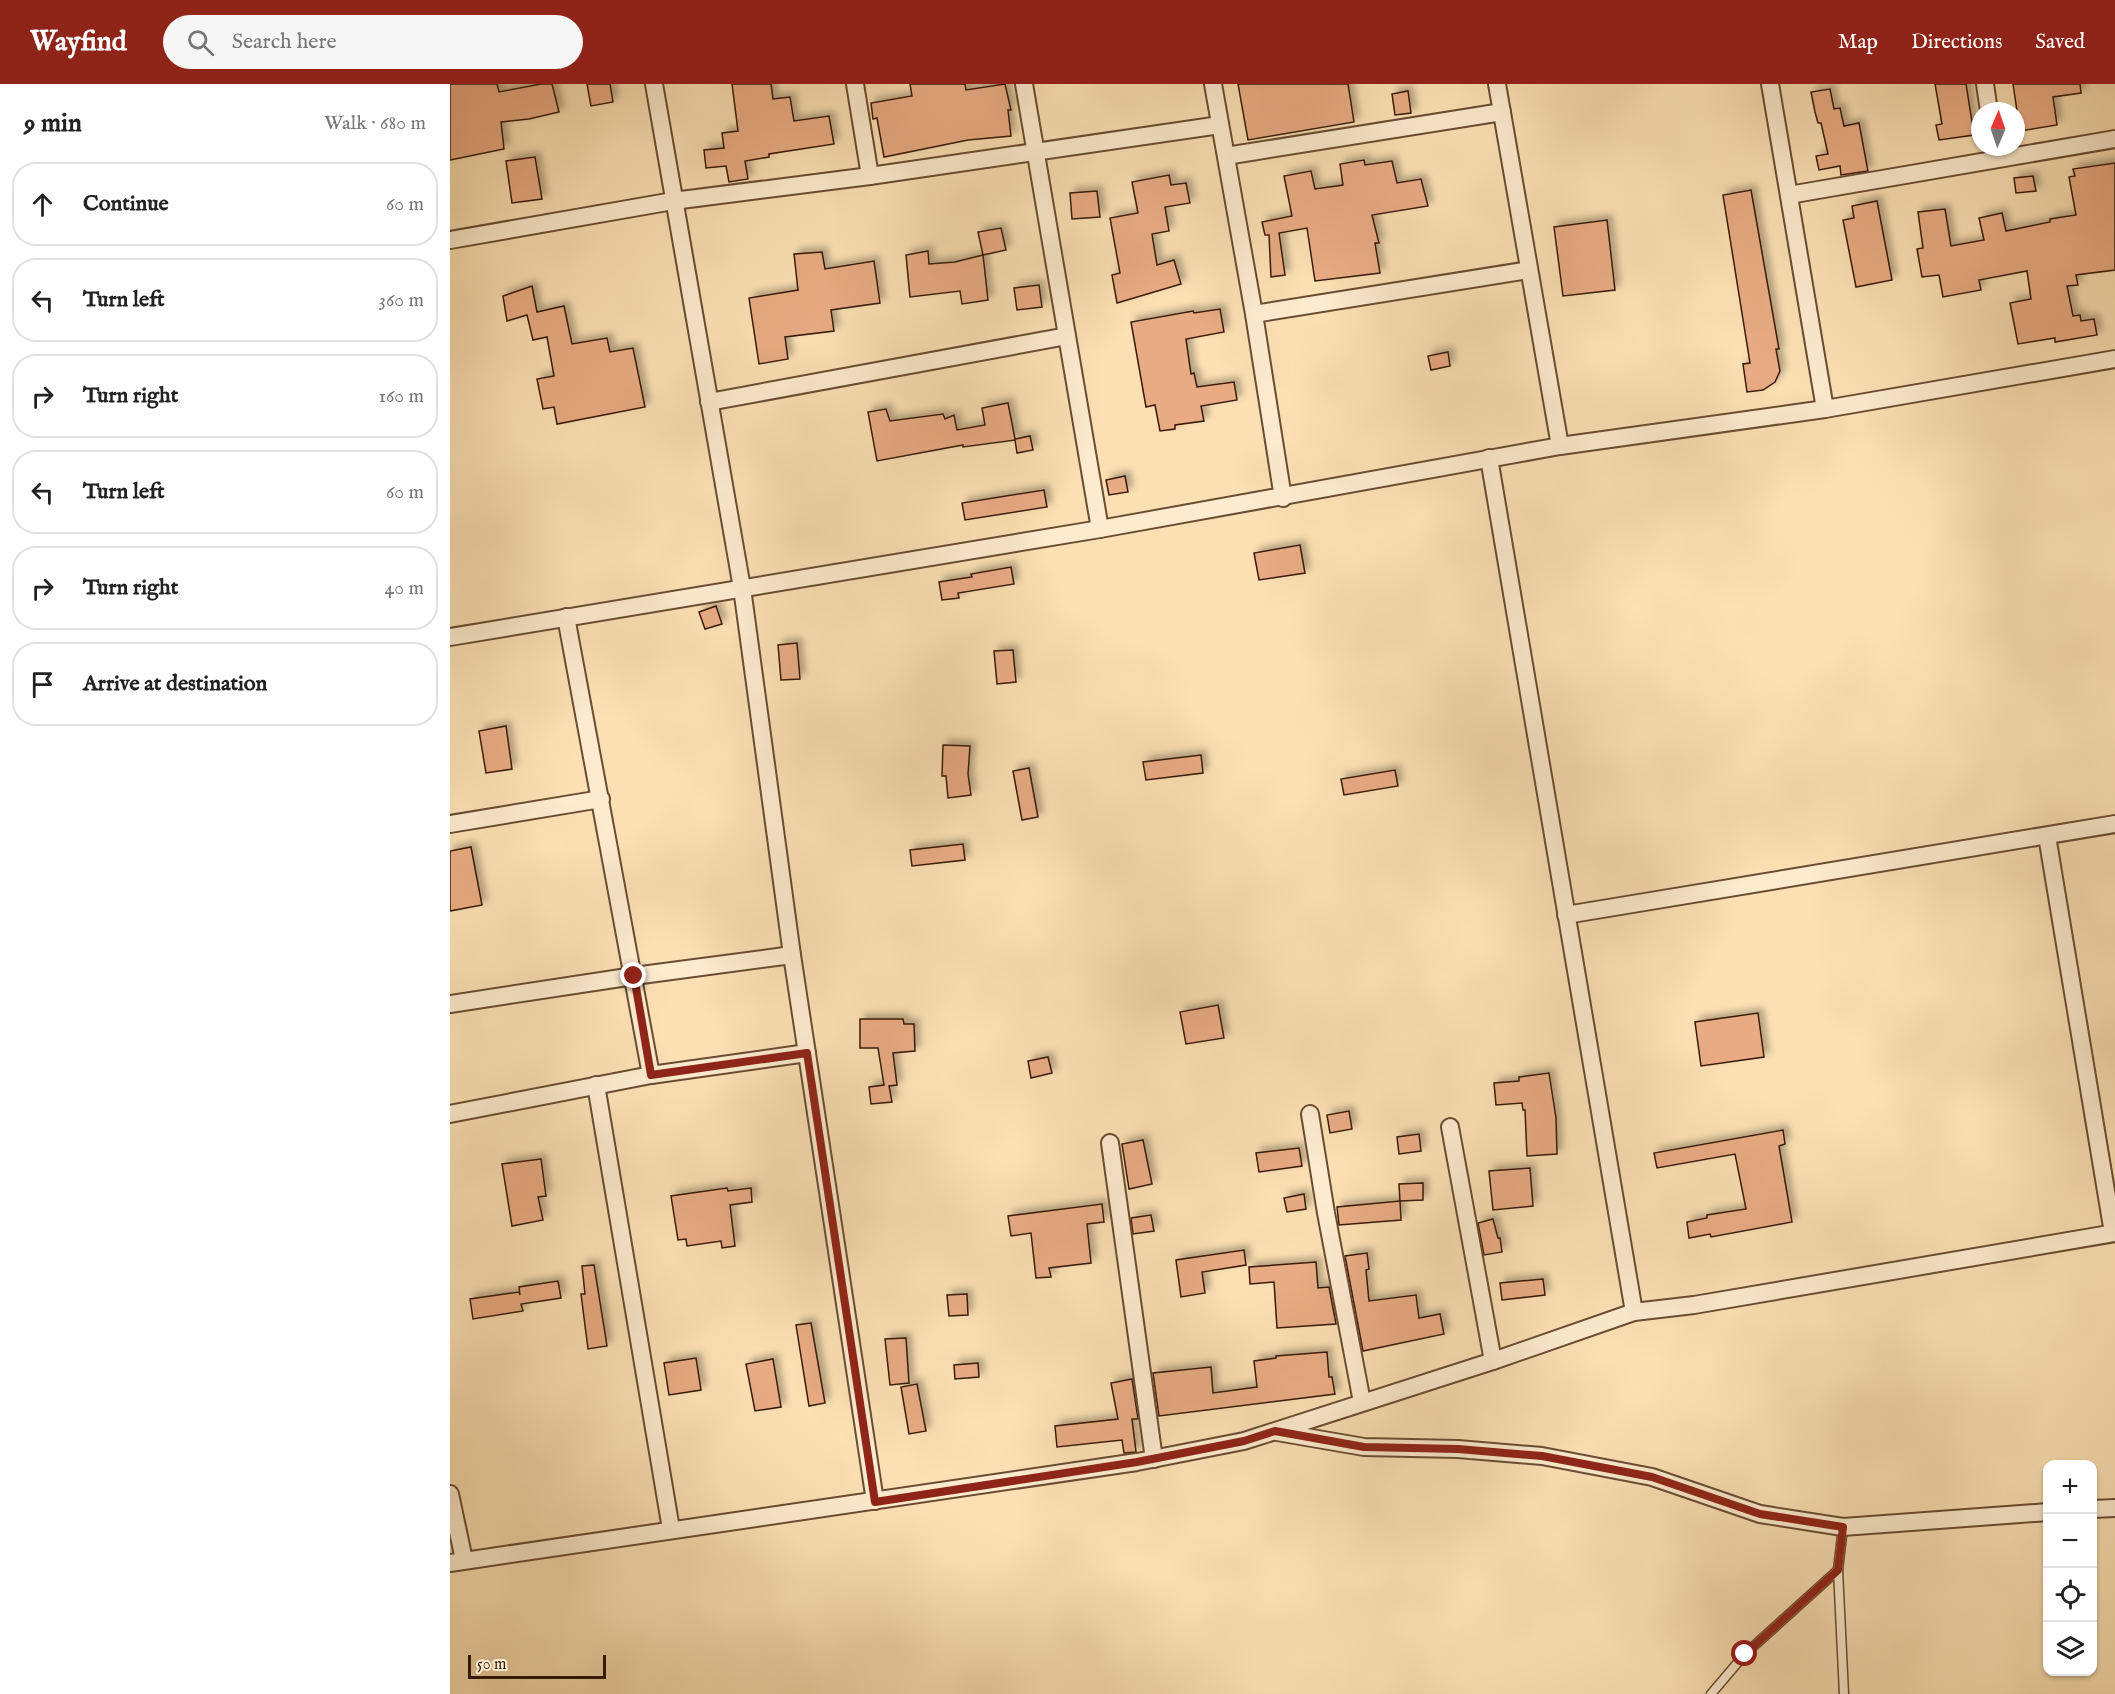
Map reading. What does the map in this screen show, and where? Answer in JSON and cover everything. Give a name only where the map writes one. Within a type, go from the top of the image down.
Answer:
[{"type":"street","points":[[654,84],[742,588],[792,955],[875,1502]]},
{"type":"street","points":[[855,84],[870,176]]},
{"type":"street","points":[[1024,84],[1100,529]]},
{"type":"street","points":[[1214,84],[1283,498]]},
{"type":"street","points":[[1497,84],[1560,446]]},
{"type":"street","points":[[1770,84],[1825,409]]},
{"type":"street","points":[[1985,84],[1988,102]]},
{"type":"street","points":[[1226,156],[1502,112]]},
{"type":"street","points":[[450,240],[674,201],[870,176],[1035,150],[1220,125]]},
{"type":"street","points":[[2025,150],[2115,139]]},
{"type":"street","points":[[1790,195],[1986,156]]},
{"type":"street","points":[[1254,314],[1530,270]]},
{"type":"street","points":[[709,402],[1067,336]]},
{"type":"street","points":[[450,637],[1283,498],[1560,446],[1825,409],[2115,359]]},
{"type":"street","points":[[1489,458],[1634,1312]]},
{"type":"street","points":[[566,617],[651,1075]]},
{"type":"street","points":[[450,824],[601,800]]},
{"type":"street","points":[[1566,915],[2115,824]]},
{"type":"street","points":[[450,1494],[457,1562],[1154,1459],[1244,1441],[1634,1312],[1694,1305],[2114,1233],[2048,836]]},
{"type":"street","points":[[450,1004],[792,955]]},
{"type":"street","points":[[450,1114],[651,1075],[807,1053]]},
{"type":"street","points":[[596,1086],[671,1529]]},
{"type":"street","points":[[1310,1114],[1326,1213],[1362,1402]]},
{"type":"street","points":[[1450,1127],[1493,1360]]},
{"type":"street","points":[[1110,1143],[1154,1459]]},
{"type":"street","points":[[1275,1431],[1364,1447],[1458,1449],[1542,1456],[1652,1477],[1760,1514],[1843,1527],[2043,1512]]},
{"type":"street","points":[[2097,1509],[2115,1508]]},
{"type":"lane","points":[[1843,1527],[1838,1570],[1844,1694]]},
{"type":"lane","points":[[1711,1694],[1745,1654],[1838,1570]]},
{"type":"building","points":[[450,84],[497,84],[499,92],[552,84],[559,112],[529,119],[501,122],[504,149],[450,160]]},
{"type":"building","points":[[587,84],[610,84],[613,102],[591,106]]},
{"type":"building","points":[[732,84],[771,84],[773,99],[790,97],[794,121],[829,116],[834,144],[769,154],[769,157],[745,161],[748,179],[729,182],[726,166],[706,168],[704,150],[724,148],[722,133],[738,131]]},
{"type":"building","points":[[910,84],[965,84],[966,90],[1005,84],[1011,110],[1008,110],[1011,136],[968,140],[884,157],[877,118],[873,119],[871,103],[912,96]]},
{"type":"building","points":[[1238,84],[1348,84],[1354,122],[1248,140]]},
{"type":"building","points":[[1935,84],[1966,84],[1971,116],[1971,135],[1939,140],[1936,125],[1942,124]]},
{"type":"building","points":[[2013,84],[2080,84],[2081,93],[2053,97],[2057,125],[2025,130],[2025,102],[2016,102]]},
{"type":"building","points":[[1830,89],[1834,109],[1840,108],[1844,126],[1859,123],[1868,171],[1841,175],[1840,166],[1819,170],[1816,156],[1828,154],[1811,92]]},
{"type":"building","points":[[1408,91],[1411,113],[1395,115],[1392,94]]},
{"type":"building","points":[[535,157],[542,199],[512,203],[506,161]]},
{"type":"building","points":[[1364,160],[1365,165],[1392,161],[1397,183],[1421,179],[1428,206],[1372,215],[1379,243],[1375,243],[1380,273],[1315,281],[1307,228],[1279,233],[1285,275],[1271,277],[1269,235],[1265,235],[1262,222],[1292,216],[1284,176],[1311,171],[1315,189],[1343,185],[1340,164]]},
{"type":"building","points":[[2115,163],[2115,270],[2076,275],[2078,285],[2067,286],[2073,316],[2080,315],[2081,321],[2094,319],[2097,335],[2055,342],[2055,338],[2018,344],[2010,303],[2031,299],[2027,271],[1979,280],[1981,290],[1943,297],[1939,275],[1922,277],[1917,249],[1923,248],[1918,212],[1945,209],[1951,246],[1984,240],[1979,218],[2002,213],[2006,231],[2050,222],[2050,219],[2076,215],[2069,177],[2075,176],[2073,169]]},
{"type":"building","points":[[1169,175],[1171,185],[1186,183],[1190,203],[1165,207],[1169,231],[1152,234],[1157,265],[1174,260],[1181,284],[1117,303],[1112,275],[1120,273],[1110,218],[1138,213],[1132,182]]},
{"type":"building","points":[[2033,176],[2036,191],[2016,193],[2014,178]]},
{"type":"building","points":[[1751,190],[1779,349],[1776,349],[1780,371],[1775,382],[1763,390],[1747,392],[1743,364],[1750,363],[1723,195]]},
{"type":"building","points":[[1097,191],[1100,217],[1072,219],[1070,193]]},
{"type":"building","points":[[1877,201],[1892,280],[1856,287],[1843,220],[1854,218],[1852,206]]},
{"type":"building","points":[[1607,220],[1615,290],[1563,296],[1554,227]]},
{"type":"building","points":[[1001,228],[1006,250],[983,255],[978,232]]},
{"type":"building","points":[[928,251],[929,264],[955,262],[983,255],[988,300],[962,304],[960,291],[910,297],[906,255]]},
{"type":"building","points":[[822,252],[825,269],[874,261],[880,303],[831,310],[834,331],[785,337],[788,359],[759,364],[749,298],[798,290],[794,254]]},
{"type":"building","points":[[1039,285],[1042,307],[1017,310],[1014,288]]},
{"type":"building","points":[[532,286],[537,312],[564,306],[572,344],[607,338],[610,352],[633,348],[645,407],[557,424],[554,407],[543,409],[537,379],[554,376],[547,337],[533,340],[527,315],[507,321],[503,296]]},
{"type":"building","points":[[1220,309],[1224,332],[1186,339],[1191,374],[1194,373],[1197,387],[1234,382],[1237,400],[1201,406],[1204,421],[1175,425],[1175,429],[1160,431],[1155,405],[1146,407],[1131,322],[1193,311],[1194,313]]},
{"type":"building","points":[[1448,352],[1450,366],[1431,370],[1428,356]]},
{"type":"building","points":[[1008,403],[1015,439],[1030,436],[1033,450],[1017,453],[1015,440],[963,447],[963,445],[877,461],[868,412],[886,409],[890,421],[943,414],[945,419],[954,415],[957,430],[985,425],[982,408]]},
{"type":"building","points":[[1125,476],[1128,492],[1109,495],[1106,480]]},
{"type":"building","points":[[1044,490],[1047,507],[965,520],[962,503]]},
{"type":"building","points":[[1300,545],[1305,573],[1259,580],[1254,553]]},
{"type":"building","points":[[1011,567],[1014,584],[958,593],[959,598],[942,600],[939,582],[972,577],[971,574]]},
{"type":"building","points":[[716,606],[722,624],[705,629],[699,612]]},
{"type":"building","points":[[797,643],[800,679],[781,680],[778,645]]},
{"type":"building","points":[[1013,650],[1016,682],[997,684],[994,651]]},
{"type":"building","points":[[506,726],[512,769],[486,773],[479,731]]},
{"type":"building","points":[[943,745],[970,746],[968,774],[971,795],[948,798],[946,776],[942,776]]},
{"type":"building","points":[[1201,755],[1203,773],[1146,780],[1143,762]]},
{"type":"building","points":[[1029,768],[1038,817],[1022,820],[1013,771]]},
{"type":"building","points":[[1395,770],[1398,786],[1344,795],[1341,779]]},
{"type":"building","points":[[963,844],[965,860],[912,866],[910,850]]},
{"type":"building","points":[[471,847],[482,905],[450,911],[450,851]]},
{"type":"building","points":[[1218,1005],[1224,1038],[1186,1044],[1180,1012]]},
{"type":"building","points":[[1758,1013],[1764,1057],[1701,1066],[1695,1022]]},
{"type":"building","points":[[860,1019],[903,1019],[904,1024],[914,1024],[915,1051],[893,1053],[897,1085],[889,1086],[892,1102],[871,1104],[869,1087],[884,1085],[878,1048],[860,1048]]},
{"type":"building","points":[[1048,1057],[1052,1073],[1031,1078],[1028,1061]]},
{"type":"building","points":[[1549,1073],[1556,1118],[1557,1154],[1527,1156],[1525,1110],[1523,1110],[1522,1103],[1496,1105],[1494,1083],[1519,1081],[1519,1077]]},
{"type":"building","points":[[1349,1111],[1352,1129],[1330,1133],[1327,1115]]},
{"type":"building","points":[[1783,1130],[1785,1144],[1779,1146],[1792,1222],[1711,1237],[1710,1234],[1689,1238],[1687,1222],[1707,1218],[1707,1215],[1746,1209],[1735,1154],[1657,1168],[1654,1153]]},
{"type":"building","points":[[1419,1134],[1421,1151],[1399,1154],[1397,1137]]},
{"type":"building","points":[[1143,1140],[1152,1184],[1129,1189],[1122,1144]]},
{"type":"building","points":[[1299,1148],[1302,1166],[1259,1172],[1256,1153]]},
{"type":"building","points":[[541,1159],[546,1196],[538,1197],[543,1220],[512,1226],[502,1164]]},
{"type":"building","points":[[1530,1168],[1533,1206],[1493,1210],[1489,1171]]},
{"type":"building","points":[[1423,1183],[1423,1200],[1400,1201],[1399,1184]]},
{"type":"building","points":[[727,1188],[728,1191],[751,1188],[752,1202],[730,1205],[735,1246],[722,1248],[721,1241],[687,1246],[686,1239],[678,1240],[671,1196]]},
{"type":"building","points":[[1304,1194],[1306,1209],[1287,1212],[1284,1198]]},
{"type":"building","points":[[1400,1201],[1401,1220],[1339,1225],[1337,1207]]},
{"type":"building","points":[[1102,1204],[1104,1222],[1087,1224],[1091,1263],[1049,1268],[1051,1277],[1036,1278],[1031,1233],[1011,1236],[1008,1216]]},
{"type":"building","points":[[1151,1215],[1154,1231],[1133,1234],[1131,1218]]},
{"type":"building","points":[[1493,1219],[1502,1252],[1484,1255],[1478,1223]]},
{"type":"building","points":[[1244,1250],[1246,1265],[1202,1272],[1205,1293],[1181,1297],[1176,1260]]},
{"type":"building","points":[[1367,1253],[1369,1301],[1416,1295],[1419,1318],[1440,1314],[1444,1334],[1363,1351],[1345,1256]]},
{"type":"building","points":[[1316,1262],[1318,1288],[1329,1287],[1336,1324],[1277,1328],[1274,1282],[1250,1284],[1249,1267]]},
{"type":"building","points":[[594,1265],[607,1346],[588,1349],[581,1294],[585,1294],[582,1266]]},
{"type":"building","points":[[1543,1279],[1545,1295],[1502,1300],[1500,1283]]},
{"type":"building","points":[[558,1281],[561,1298],[521,1304],[523,1311],[473,1319],[470,1299],[519,1292],[520,1295],[519,1287]]},
{"type":"building","points":[[967,1294],[968,1315],[949,1316],[947,1295]]},
{"type":"building","points":[[811,1323],[825,1403],[809,1406],[796,1325]]},
{"type":"building","points":[[906,1338],[909,1383],[890,1385],[885,1339]]},
{"type":"building","points":[[1327,1352],[1329,1377],[1332,1377],[1335,1394],[1159,1416],[1153,1373],[1211,1367],[1213,1393],[1257,1387],[1254,1361],[1276,1358],[1276,1356]]},
{"type":"building","points":[[696,1358],[701,1390],[669,1395],[664,1363]]},
{"type":"building","points":[[773,1359],[781,1407],[755,1411],[746,1364]]},
{"type":"building","points":[[978,1363],[979,1377],[955,1379],[954,1365]]},
{"type":"building","points":[[1132,1379],[1138,1419],[1132,1419],[1136,1452],[1124,1453],[1122,1440],[1057,1447],[1055,1426],[1118,1419],[1111,1383]]},
{"type":"building","points":[[917,1384],[926,1431],[909,1434],[901,1387]]},
{"type":"route","points":[[634,976],[651,1075],[807,1053],[875,1502],[1137,1462],[1244,1441],[1275,1431],[1364,1447],[1458,1449],[1542,1456],[1652,1477],[1760,1514],[1843,1527],[1838,1570],[1745,1654]]}]
